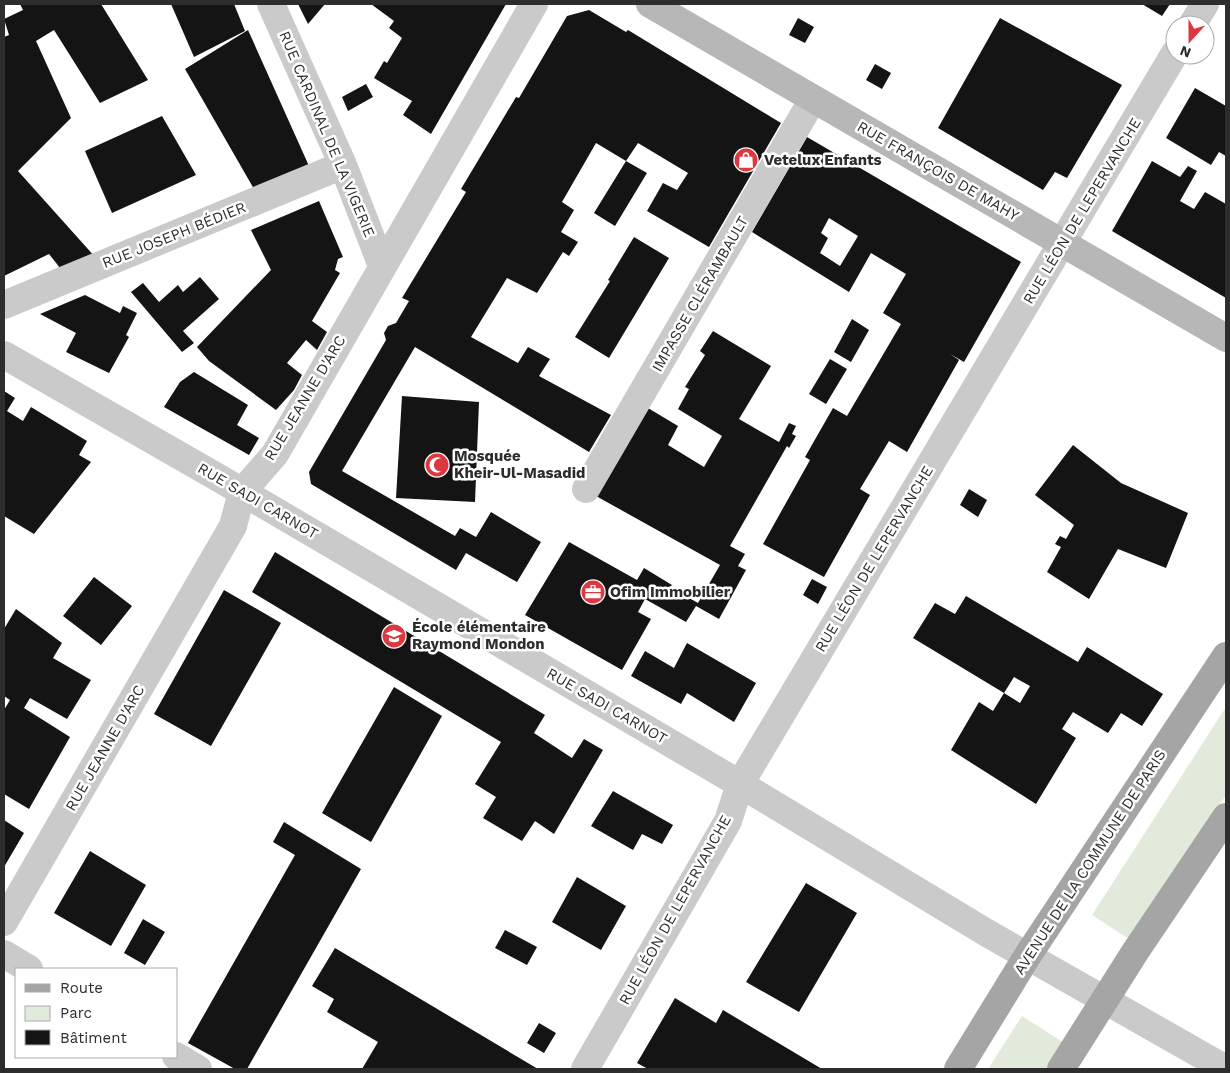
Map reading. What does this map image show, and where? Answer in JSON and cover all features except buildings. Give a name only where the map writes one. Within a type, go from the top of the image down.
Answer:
[{"type":"main road","name":"RUE FRANÇOIS DE MAHY","points":[[650,4],[1226,338]]},
{"type":"main road","name":"AVENUE DE LA COMMUNE DE PARIS","points":[[958,1069],[1028,955],[1226,656]]},
{"type":"main road","points":[[1061,1069],[1105,999],[1226,817]]},
{"type":"street","name":"RUE CARDINAL DE LA VIGERIE","points":[[272,4],[343,165],[382,266]]},
{"type":"street","name":"RUE JEANNE D'ARC","points":[[4,922],[233,526],[242,492],[275,454],[534,4]]},
{"type":"street","points":[[1198,15],[1204,4]]},
{"type":"street","name":"RUE LÉON DE LEPERVANCHE","points":[[585,1069],[728,821],[740,784],[1168,65]]},
{"type":"street","name":"IMPASSE CLÉRAMBAULT","points":[[586,489],[813,98]]},
{"type":"street","name":"RUE JOSEPH BÉDIER","points":[[4,305],[343,165]]},
{"type":"street","name":"RUE SADI CARNOT","points":[[4,355],[740,784],[988,933],[1226,1069]]},
{"type":"street","points":[[4,954],[27,968]]},
{"type":"street","points":[[178,1057],[198,1069]]},
{"type":"green space","points":[[1226,707],[1226,795],[1132,941],[1092,915]]},
{"type":"green space","points":[[1022,1016],[1066,1044],[1050,1069],[988,1069]]},
{"type":"place","name":"Vetelux Enfants","points":[[746,160]]},
{"type":"place","name":"Mosquée Kheir-Ul-Masadid","points":[[437,465]]},
{"type":"place","name":"Ofim Immobilier","points":[[593,592]]},
{"type":"place","name":"École élémentaire Raymond Mondon","points":[[394,636]]}]
